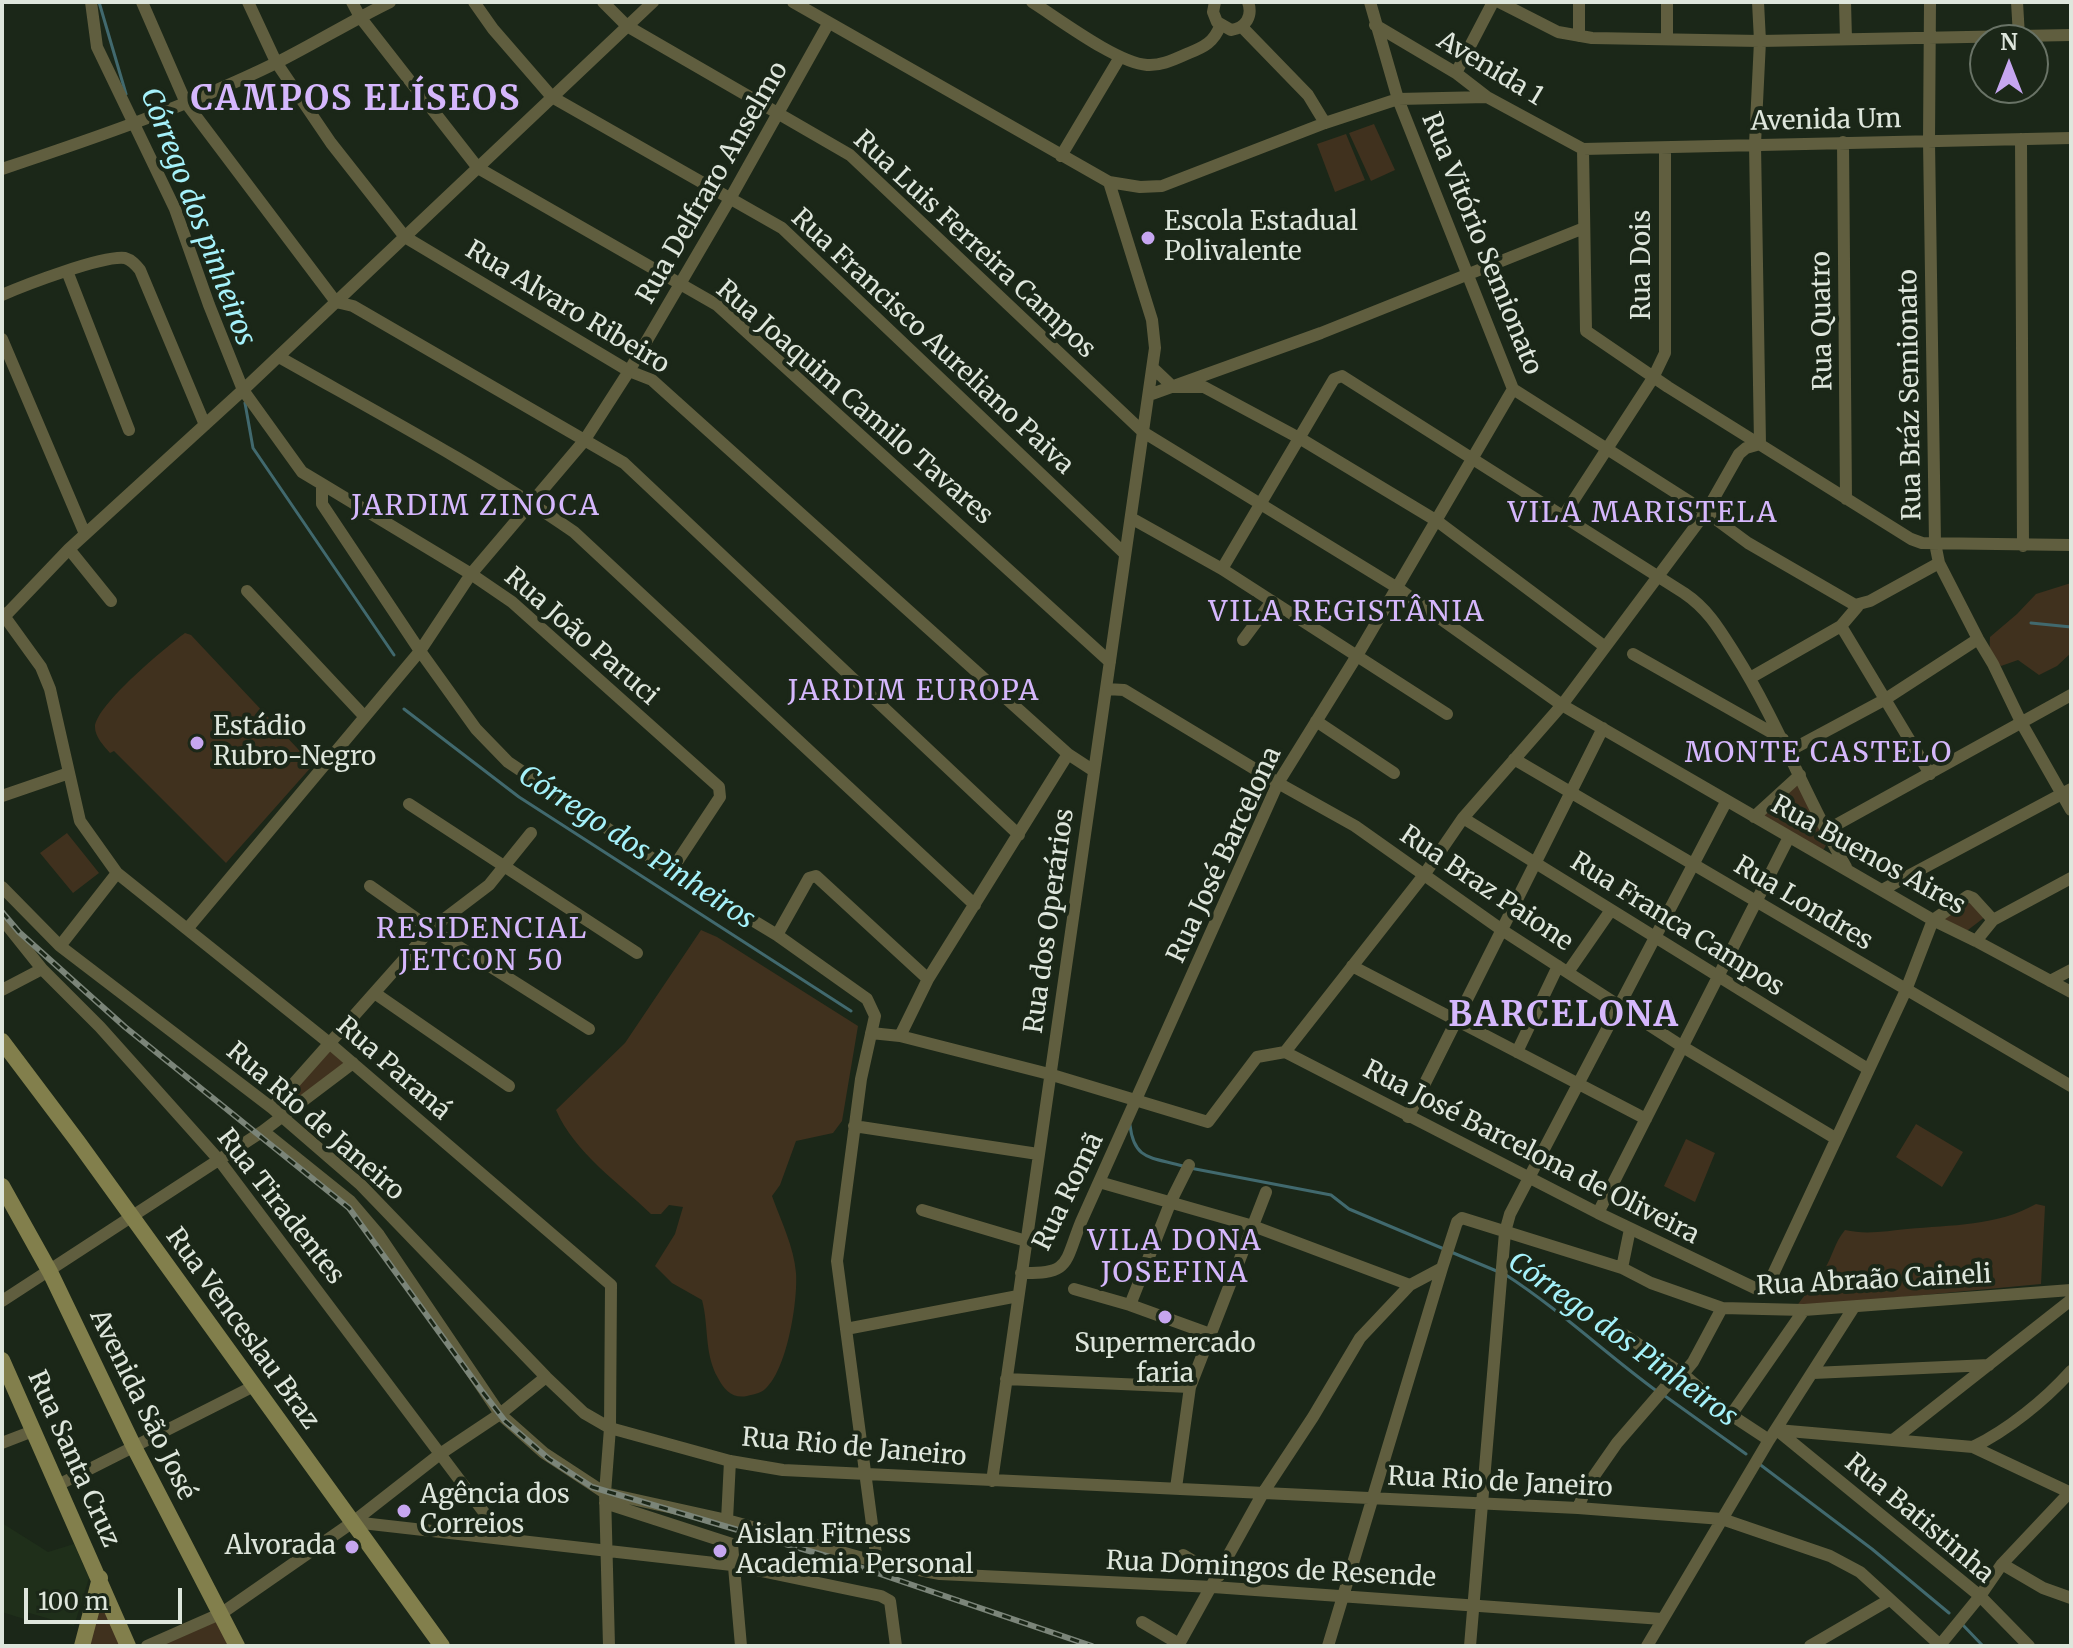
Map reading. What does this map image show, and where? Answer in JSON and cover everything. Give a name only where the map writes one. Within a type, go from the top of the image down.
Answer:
[{"type":"main road","name":"Rua Venceslau Braz","points":[[2,1041],[442,1646]]},
{"type":"main road","name":"Avenida São José","points":[[2,1186],[50,1272],[134,1447],[237,1646]]},
{"type":"main road","name":"Rua Santa Cruz","points":[[2,1360],[128,1646]]},
{"type":"main road","points":[[82,1646],[100,1578]]},
{"type":"street","name":"Rua João Paruci","points":[[91,2],[97,47],[175,209],[243,390],[302,472],[512,602],[719,787],[720,797],[671,871]]},
{"type":"street","points":[[142,2],[186,103],[336,302],[353,306],[624,463],[1019,835]]},
{"type":"street","name":"Rua Alvaro Ribeiro","points":[[248,2],[276,62],[331,143],[405,237],[629,371],[652,380],[1068,754],[1094,771]]},
{"type":"street","name":"Rua Joaquim Camilo Tavares","points":[[352,2],[360,17],[478,168],[717,305],[1110,662]]},
{"type":"street","points":[[2,169],[117,131],[186,103],[276,62],[390,2]]},
{"type":"street","name":"Rua Francisco Aureliano Paiva","points":[[474,2],[493,29],[552,97],[782,228],[1125,554]]},
{"type":"street","name":"Rua Luis Ferreira Campos","points":[[603,2],[627,26],[850,155],[1143,432],[1396,587]]},
{"type":"street","points":[[3,616],[69,549],[279,357],[653,2]]},
{"type":"street","points":[[793,2],[1109,182],[1140,187],[1162,186],[1325,123],[1398,99],[1487,97]]},
{"type":"street","points":[[1032,2],[1120,57],[1139,64],[1164,64],[1215,40],[1220,26]]},
{"type":"street","points":[[1215,2],[1213,12],[1220,26],[1231,30],[1242,27],[1250,14],[1248,2]]},
{"type":"street","name":"Rua Vitório Semionato","points":[[1370,2],[1398,99],[1513,389],[1706,512],[1748,543],[1858,606]]},
{"type":"street","points":[[1456,73],[1493,2]]},
{"type":"street","points":[[1499,2],[1558,32],[1579,36],[1760,41],[1969,37]]},
{"type":"street","points":[[1579,2],[1579,36]]},
{"type":"street","points":[[1667,2],[1667,39]]},
{"type":"street","points":[[1758,2],[1760,41],[1755,144],[1760,444]]},
{"type":"street","points":[[1845,2],[1846,39]]},
{"type":"street","name":"Rua Bráz Semionato","points":[[1930,2],[1935,543],[1939,563],[2022,724],[2067,791],[2071,810]]},
{"type":"street","points":[[2017,2],[2018,24]]},
{"type":"street","name":"Rua Delfraro Anselmo","points":[[188,928],[420,651],[471,574],[584,441],[629,371],[779,115],[828,24]]},
{"type":"street","name":"Avenida 1","points":[[1375,25],[1456,73],[1487,97],[1583,149]]},
{"type":"street","points":[[1242,27],[1308,95],[1325,123]]},
{"type":"street","points":[[2049,35],[2071,35]]},
{"type":"street","points":[[1061,156],[1120,57]]},
{"type":"street","name":"Avenida Um","points":[[1583,149],[2071,138]]},
{"type":"street","points":[[2021,139],[2023,546]]},
{"type":"street","name":"Rua Quatro","points":[[1843,142],[1846,499]]},
{"type":"street","points":[[1583,149],[1586,331],[1653,378],[1911,539],[1922,543],[2071,545]]},
{"type":"street","name":"Rua Dois","points":[[1564,515],[1653,378],[1665,353],[1665,149]]},
{"type":"street","name":"Rua dos Operários","points":[[992,1481],[1155,348],[1152,320],[1109,182]]},
{"type":"street","points":[[1149,395],[1321,333],[1584,228]]},
{"type":"street","points":[[2,295],[67,271],[113,259],[125,258],[133,262],[140,270],[205,425]]},
{"type":"street","points":[[67,271],[129,430]]},
{"type":"street","points":[[2,339],[85,534]]},
{"type":"street","points":[[279,357],[530,502],[574,532],[975,905]]},
{"type":"street","points":[[1153,368],[1173,387],[1204,387],[1301,439],[1437,521],[1604,646]]},
{"type":"street","points":[[1222,569],[1334,379],[1342,376],[1564,515],[1709,613],[1750,678],[1786,745],[1825,831],[1848,870]]},
{"type":"street","name":"Rua José Barcelona","points":[[1137,1100],[1278,783],[1358,654],[1513,389]]},
{"type":"street","points":[[871,1033],[900,1036],[1049,1074],[1208,1122],[1257,1057],[1285,1052],[1424,875],[1463,818],[1562,705],[1706,512],[1739,454],[1746,448],[1760,444]]},
{"type":"street","points":[[322,484],[322,504],[420,651],[476,729],[508,762],[671,871],[777,935],[867,999],[875,1016],[861,1079],[837,1261],[877,1562]]},
{"type":"street","points":[[1131,518],[1222,569],[1447,714]]},
{"type":"street","points":[[69,549],[111,601]]},
{"type":"street","points":[[1750,678],[1841,626],[1858,606],[1939,563]]},
{"type":"street","name":"Rua Buenos Aires","points":[[1396,587],[1562,705],[1933,920],[2071,992]]},
{"type":"street","points":[[247,591],[364,716]]},
{"type":"street","points":[[1243,640],[1272,601]]},
{"type":"street","name":"Rua Paraná","points":[[3,616],[41,667],[50,689],[80,821],[117,873],[328,1042],[611,1285],[610,1428],[605,1498],[609,1646]]},
{"type":"street","points":[[1841,626],[1930,774]]},
{"type":"street","points":[[1786,745],[1884,700],[1978,639]]},
{"type":"street","points":[[1633,654],[1786,745]]},
{"type":"street","name":"Rua Braz Paione","points":[[1106,689],[1124,690],[1355,826],[1502,930],[1683,1047],[1835,1138]]},
{"type":"street","points":[[1825,831],[2071,695]]},
{"type":"street","points":[[1316,721],[1394,773]]},
{"type":"street","points":[[1408,1117],[1603,728]]},
{"type":"street","points":[[900,1036],[928,979],[1068,754]]},
{"type":"street","name":"Rua Londres","points":[[1514,759],[2071,1086]]},
{"type":"street","points":[[2,796],[69,773]]},
{"type":"street","points":[[1754,817],[1800,775]]},
{"type":"street","points":[[1882,890],[2067,791]]},
{"type":"street","points":[[1470,1646],[1505,1232],[1510,1214],[1726,802]]},
{"type":"street","points":[[409,804],[637,953]]},
{"type":"street","name":"Rua Franca Campos","points":[[1463,818],[1868,1069]]},
{"type":"street","points":[[2,1301],[263,1131],[328,1042],[376,994],[394,969],[431,929],[489,885],[531,833]]},
{"type":"street","points":[[1598,1213],[1789,837]]},
{"type":"street","points":[[60,946],[117,873]]},
{"type":"street","points":[[777,935],[809,878],[816,876],[928,979]]},
{"type":"street","points":[[1976,941],[1993,920],[2071,878]]},
{"type":"street","points":[[370,886],[431,929],[589,1029]]},
{"type":"street","name":"Rua Rio de Janeiro","points":[[4,894],[60,946],[277,1112],[361,1185],[546,1377],[584,1413],[610,1428],[730,1461],[783,1470],[1578,1508],[1722,1519],[1830,1556],[1860,1572],[1940,1645]]},
{"type":"street","points":[[1835,1138],[1906,990],[1933,920],[1968,896],[1993,920]]},
{"type":"street","points":[[1517,1052],[1563,969],[1611,910]]},
{"type":"street","name":"Rua Tiradentes","points":[[2,919],[42,969],[100,1027],[219,1160],[504,1539]]},
{"type":"street","points":[[1352,966],[1646,1119]]},
{"type":"street","points":[[2,990],[42,969]]},
{"type":"street","points":[[2050,981],[2071,970]]},
{"type":"street","points":[[376,994],[509,1086]]},
{"type":"street","name":"Rua José Barcelona de Oliveira","points":[[1285,1052],[1598,1213],[1759,1290],[1768,1285],[1835,1138]]},
{"type":"street","points":[[277,1112],[353,1063]]},
{"type":"street","name":"Rua Romã","points":[[1021,1273],[1048,1273],[1065,1263],[1137,1100]]},
{"type":"street","points":[[854,1126],[1038,1154]]},
{"type":"street","points":[[263,1131],[350,1201],[370,1224],[500,1414],[544,1453],[605,1498],[732,1544],[741,1646]]},
{"type":"street","points":[[1130,1305],[1171,1201],[1189,1165]]},
{"type":"street","points":[[1099,1182],[1253,1226],[1410,1285]]},
{"type":"street","points":[[1176,1488],[1190,1387],[1266,1192]]},
{"type":"street","points":[[922,1210],[1026,1241]]},
{"type":"street","name":"Rua Abraão Caineli","points":[[1442,1268],[1457,1222],[1465,1217],[1622,1268],[1651,1283],[1722,1308],[1804,1310],[2071,1290]]},
{"type":"street","points":[[1622,1268],[1630,1229]]},
{"type":"street","points":[[1142,1622],[1179,1645],[1263,1493],[1360,1338],[1410,1285],[1442,1268]]},
{"type":"street","points":[[1328,1646],[1442,1268]]},
{"type":"street","points":[[1074,1289],[1130,1305],[1210,1334]]},
{"type":"street","points":[[846,1329],[1018,1296]]},
{"type":"street","points":[[1893,1440],[2071,1300]]},
{"type":"street","points":[[1647,1646],[1773,1435],[1854,1307]]},
{"type":"street","points":[[1578,1508],[1587,1486],[1617,1443],[1677,1378],[1704,1343],[1722,1308]]},
{"type":"street","points":[[1731,1415],[1804,1310]]},
{"type":"street","name":"Rua Batistinha","points":[[1608,1324],[1731,1415],[1773,1435],[1980,1596],[2029,1646]]},
{"type":"street","points":[[1813,1373],[1989,1365]]},
{"type":"street","points":[[1973,1447],[1992,1438],[2066,1386],[2071,1371]]},
{"type":"street","points":[[147,1646],[222,1613],[353,1522],[546,1377]]},
{"type":"street","points":[[1006,1379],[1190,1387]]},
{"type":"street","points":[[58,1485],[252,1387]]},
{"type":"street","points":[[2,1443],[33,1431]]},
{"type":"street","points":[[1773,1435],[1973,1447],[2070,1493],[2002,1564],[1940,1645]]},
{"type":"street","points":[[727,1520],[730,1461]]},
{"type":"street","name":"Rua Domingos de Resende","points":[[605,1498],[727,1520],[877,1562],[940,1574],[1216,1582],[1343,1596],[1662,1619]]},
{"type":"street","points":[[353,1522],[732,1565],[881,1596],[890,1601],[896,1646]]},
{"type":"street","points":[[1183,1555],[1216,1582]]},
{"type":"street","points":[[2002,1564],[2043,1588],[2071,1598]]},
{"type":"street","points":[[1810,1646],[1889,1600]]},
{"type":"shaded area","points":[[1374,124],[1395,170],[1371,181],[1349,133]]},
{"type":"shaded area","points":[[1346,134],[1365,180],[1335,192],[1317,144]]},
{"type":"shaded area","points":[[2071,583],[2071,653],[2057,666],[2039,675],[2018,660],[2001,666],[1994,660],[1990,637],[2036,594]]},
{"type":"shaded area","name":"Estádio Rubro-Negro","points":[[185,633],[191,635],[313,765],[226,863],[114,751],[110,753],[95,731],[98,717],[119,691]]},
{"type":"shaded area","points":[[1796,780],[1827,843],[1824,849],[1820,850],[1760,814]]},
{"type":"shaded area","points":[[67,833],[99,873],[73,893],[40,853]]},
{"type":"shaded area","points":[[1968,901],[1985,917],[1964,933],[1938,920]]},
{"type":"shaded area","points":[[701,930],[858,1026],[842,1121],[833,1133],[796,1141],[780,1185],[772,1196],[795,1263],[793,1318],[785,1352],[772,1381],[763,1391],[742,1397],[726,1390],[714,1369],[702,1300],[672,1283],[655,1266],[675,1234],[683,1207],[669,1205],[661,1214],[651,1214],[574,1140],[556,1110],[625,1043]]},
{"type":"shaded area","points":[[330,1046],[348,1063],[283,1113],[276,1108]]},
{"type":"shaded area","points":[[1916,1124],[1963,1152],[1942,1187],[1896,1157]]},
{"type":"shaded area","points":[[1686,1139],[1715,1153],[1695,1202],[1664,1186]]},
{"type":"shaded area","points":[[2036,1204],[2045,1206],[2041,1284],[1796,1307],[1824,1270],[1845,1230],[1876,1232],[1990,1221]]},
{"type":"shaded area","points":[[2,1523],[48,1552],[74,1544],[89,1578],[74,1626],[26,1612],[24,1619],[2,1612]]},
{"type":"shaded area","points":[[101,1591],[122,1646],[87,1646]]},
{"type":"shaded area","points":[[215,1619],[232,1646],[151,1646]]},
{"type":"waterway","name":"Córrego dos pinheiros","points":[[99,2],[126,94]]},
{"type":"waterway","name":"Córrego dos Pinheiros","points":[[245,403],[253,448],[394,655]]},
{"type":"waterway","points":[[2031,623],[2071,627]]},
{"type":"waterway","name":"Córrego dos Pinheiros","points":[[404,709],[519,797],[851,1011]]},
{"type":"waterway","name":"Córrego dos Pinheiros","points":[[1130,1125],[1136,1145],[1146,1156],[1183,1166]]},
{"type":"waterway","name":"Córrego dos Pinheiros","points":[[1190,1168],[1331,1195],[1349,1209],[1444,1249]]},
{"type":"waterway","name":"Córrego dos Pinheiros","points":[[1451,1252],[1499,1272]]},
{"type":"waterway","name":"Córrego dos Pinheiros","points":[[1506,1275],[1658,1392]]},
{"type":"waterway","name":"Córrego dos Pinheiros","points":[[1665,1396],[1746,1454]]},
{"type":"waterway","name":"Córrego dos Pinheiros","points":[[1758,1463],[1872,1549],[1949,1613]]},
{"type":"waterway","name":"Córrego dos Pinheiros","points":[[1961,1623],[1983,1646]]},
{"type":"railway","points":[[2,912],[19,932],[125,1027],[349,1208],[505,1421],[549,1459],[592,1487],[833,1558],[1092,1646]]},
{"type":"place","name":"Escola Estadual Polivalente","points":[[1148,238]]},
{"type":"place","name":"Estádio Rubro-Negro","points":[[197,743]]},
{"type":"place","name":"Supermercado faria","points":[[1165,1317]]},
{"type":"place","name":"Agência dos Correios","points":[[404,1511]]},
{"type":"place","name":"Alvorada","points":[[352,1547]]},
{"type":"place","name":"Aislan Fitness Academia Personal","points":[[720,1551]]},
{"type":"district","name":"CAMPOS ELÍSEOS","points":[[356,100]]},
{"type":"district","name":"JARDIM ZINOCA","points":[[476,507]]},
{"type":"district","name":"VILA MARISTELA","points":[[1643,514]]},
{"type":"district","name":"VILA REGISTÂNIA","points":[[1347,613]]},
{"type":"district","name":"JARDIM EUROPA","points":[[914,692]]},
{"type":"district","name":"MONTE CASTELO","points":[[1819,754]]},
{"type":"district","name":"RESIDENCIAL JETCON 50","points":[[482,946]]},
{"type":"district","name":"BARCELONA","points":[[1564,1016]]},
{"type":"district","name":"VILA DONA JOSEFINA","points":[[1175,1258]]}]
